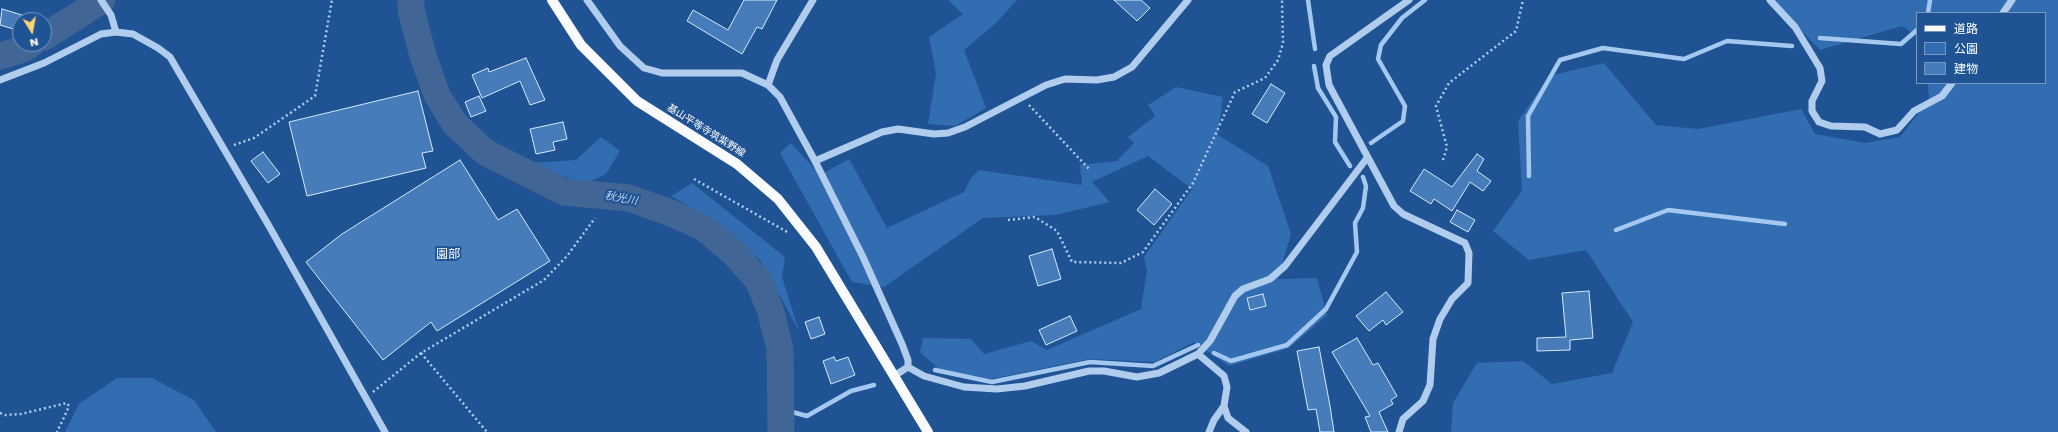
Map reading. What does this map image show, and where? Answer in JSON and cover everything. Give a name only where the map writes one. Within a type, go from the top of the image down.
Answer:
[{"type":"main road","name":"基山平等寺筑紫野線","points":[[552,0],[581,45],[637,101],[737,164],[778,199],[816,247],[928,432]]},
{"type":"street","points":[[101,0],[111,16],[116,32]]},
{"type":"street","points":[[587,0],[620,46],[644,68],[662,73],[742,73],[768,85],[780,97],[815,160],[880,294],[902,344],[908,360],[908,367]]},
{"type":"street","points":[[768,85],[777,60],[813,0]]},
{"type":"street","points":[[815,160],[882,132],[898,129],[934,134],[948,133],[966,127],[1046,85],[1064,79],[1097,80],[1114,77],[1132,67],[1188,0]]},
{"type":"street","points":[[1399,432],[1403,419],[1423,401],[1430,385],[1433,339],[1440,319],[1452,298],[1468,283],[1469,253],[1465,243],[1403,214],[1394,206],[1329,85],[1326,65],[1330,56],[1409,0]]},
{"type":"street","points":[[1770,0],[1787,17],[1820,68],[1822,81],[1812,101],[1812,110],[1819,122],[1831,126],[1865,127],[1880,134],[1897,130],[1914,111],[1942,96],[1951,84]]},
{"type":"street","points":[[2004,12],[2012,0]]},
{"type":"street","points":[[0,80],[44,63],[101,34],[116,32],[138,37],[170,57],[224,148],[385,432]]},
{"type":"street","points":[[908,367],[924,376],[964,387],[997,389],[1025,386],[1089,371],[1104,371],[1137,376],[1159,373],[1198,354],[1210,341],[1235,296],[1244,290],[1270,279],[1285,266],[1367,158]]},
{"type":"street","points":[[1198,354],[1224,376],[1228,387],[1224,406],[1214,420],[1209,432]]},
{"type":"street","points":[[894,376],[908,367]]},
{"type":"street","points":[[1224,406],[1228,418],[1246,432]]},
{"type":"path","points":[[224,148],[254,138],[315,96],[332,0]]},
{"type":"path","points":[[1008,220],[1035,218],[1057,231],[1072,262],[1121,263],[1143,252],[1193,183],[1235,92],[1265,78],[1278,60],[1283,43],[1282,0]]},
{"type":"path","points":[[1443,160],[1447,148],[1436,106],[1449,83],[1516,31],[1523,0]]},
{"type":"path","points":[[1022,98],[1090,170]]},
{"type":"path","points":[[694,179],[792,235]]},
{"type":"path","points":[[367,398],[421,353],[544,280],[567,256],[595,218]]},
{"type":"path","points":[[421,353],[487,432]]},
{"type":"path","points":[[0,413],[5,415],[21,414],[66,404],[69,406],[57,432]]},
{"type":"green space","points":[[948,0],[1017,0],[996,23],[964,50],[986,108],[955,126],[928,124],[936,74],[929,37],[963,14]]},
{"type":"green space","points":[[1772,0],[2058,0],[2058,432],[1451,432],[1453,403],[1477,363],[1523,361],[1552,384],[1612,373],[1633,322],[1586,250],[1529,260],[1493,231],[1522,191],[1518,121],[1549,76],[1604,63],[1656,125],[1698,129],[1801,109],[1815,134],[1865,143],[1900,137],[1929,100],[1928,84],[2046,84],[2046,12],[1916,12],[1916,35],[1902,26],[1820,50]]},
{"type":"green space","points":[[1176,87],[1223,97],[1218,135],[1268,166],[1291,234],[1278,279],[1317,278],[1327,315],[1289,348],[1229,366],[1194,342],[1155,362],[1089,359],[991,379],[939,369],[920,352],[923,338],[971,339],[984,354],[1031,341],[1047,350],[1141,309],[1147,270],[1144,257],[1192,189],[1148,156],[1092,182],[1110,202],[1055,215],[983,218],[884,287],[852,282],[780,153],[791,143],[820,175],[849,159],[887,228],[964,192],[971,178],[979,170],[1082,185],[1080,165],[1117,161],[1134,143],[1128,137],[1155,116],[1148,105]]},
{"type":"green space","points":[[601,137],[620,151],[606,174],[584,184],[530,163],[576,160]]},
{"type":"green space","points":[[692,183],[785,257],[782,277],[799,331],[761,261],[713,220],[671,196]]},
{"type":"green space","points":[[117,378],[152,378],[194,400],[216,432],[65,432],[79,404]]},
{"type":"building","points":[[744,0],[777,0],[762,29],[757,27],[742,54],[687,21],[693,10],[728,30]]},
{"type":"building","points":[[1114,0],[1141,0],[1150,8],[1137,21]]},
{"type":"building","points":[[2,9],[12,12],[12,29],[0,25]]},
{"type":"building","points":[[526,58],[545,100],[530,105],[520,81],[482,98],[472,75],[488,68],[489,72]]},
{"type":"building","points":[[1271,84],[1285,93],[1267,123],[1252,114]]},
{"type":"building","points":[[418,91],[433,151],[422,153],[426,168],[307,196],[289,122]]},
{"type":"building","points":[[479,96],[486,111],[471,117],[465,102]]},
{"type":"building","points":[[563,122],[567,139],[553,142],[555,150],[536,154],[530,129]]},
{"type":"building","points":[[263,152],[280,174],[268,183],[251,161]]},
{"type":"building","points":[[1477,154],[1484,159],[1477,171],[1491,181],[1483,191],[1470,182],[1452,211],[1434,199],[1431,204],[1410,191],[1424,169],[1452,187]]},
{"type":"building","points":[[460,160],[498,220],[517,209],[550,261],[437,331],[431,322],[383,360],[306,262],[342,234]]},
{"type":"building","points":[[1155,189],[1172,204],[1154,225],[1137,210]]},
{"type":"building","points":[[1457,210],[1475,220],[1468,232],[1450,222]]},
{"type":"building","points":[[1052,249],[1061,279],[1038,286],[1029,256]]},
{"type":"building","points":[[1589,291],[1593,338],[1570,340],[1570,350],[1537,351],[1537,338],[1566,337],[1562,293]]},
{"type":"building","points":[[1386,292],[1403,312],[1386,325],[1383,320],[1369,331],[1356,316]]},
{"type":"building","points":[[1263,294],[1266,306],[1250,310],[1247,298]]},
{"type":"building","points":[[1070,316],[1077,331],[1046,345],[1039,330]]},
{"type":"building","points":[[819,317],[825,334],[811,339],[805,322]]},
{"type":"building","points":[[1357,338],[1373,365],[1378,363],[1397,396],[1391,400],[1393,404],[1379,412],[1388,432],[1371,432],[1365,417],[1370,416],[1332,352]]},
{"type":"building","points":[[1319,347],[1334,432],[1320,432],[1316,409],[1308,410],[1297,351]]},
{"type":"building","points":[[834,357],[836,361],[848,357],[855,375],[831,384],[823,361]]},
{"type":"waterway","name":"秋光川","points":[[52,32],[102,0]]},
{"type":"waterway","name":"秋光川","points":[[411,0],[411,10],[423,56],[437,95],[455,124],[485,152],[564,192],[629,198],[671,213],[704,228],[733,252],[758,280],[770,309],[780,349],[781,432]]},
{"type":"waterway","points":[[1308,0],[1315,49]]},
{"type":"waterway","points":[[1371,143],[1403,121],[1405,106],[1378,59],[1381,45],[1402,18],[1425,0]]},
{"type":"waterway","points":[[1928,12],[1930,0]]},
{"type":"waterway","points":[[1820,38],[1901,44],[1916,31]]},
{"type":"waterway","points":[[1529,176],[1528,116],[1560,60],[1603,48],[1684,59],[1727,41],[1792,46]]},
{"type":"waterway","name":"秋光川","points":[[0,56],[13,52]]},
{"type":"waterway","points":[[1314,66],[1318,88],[1336,117],[1335,142],[1350,166]]},
{"type":"waterway","points":[[1214,353],[1231,361],[1287,345],[1326,309],[1357,252],[1355,223],[1363,208],[1366,186],[1363,177]]},
{"type":"waterway","points":[[1616,230],[1668,210],[1785,224]]},
{"type":"waterway","points":[[935,370],[992,382],[1090,362],[1153,366],[1198,345]]},
{"type":"waterway","points":[[781,409],[807,416],[851,391],[874,385]]},
{"type":"district","name":"園部","points":[[448,255]]}]
